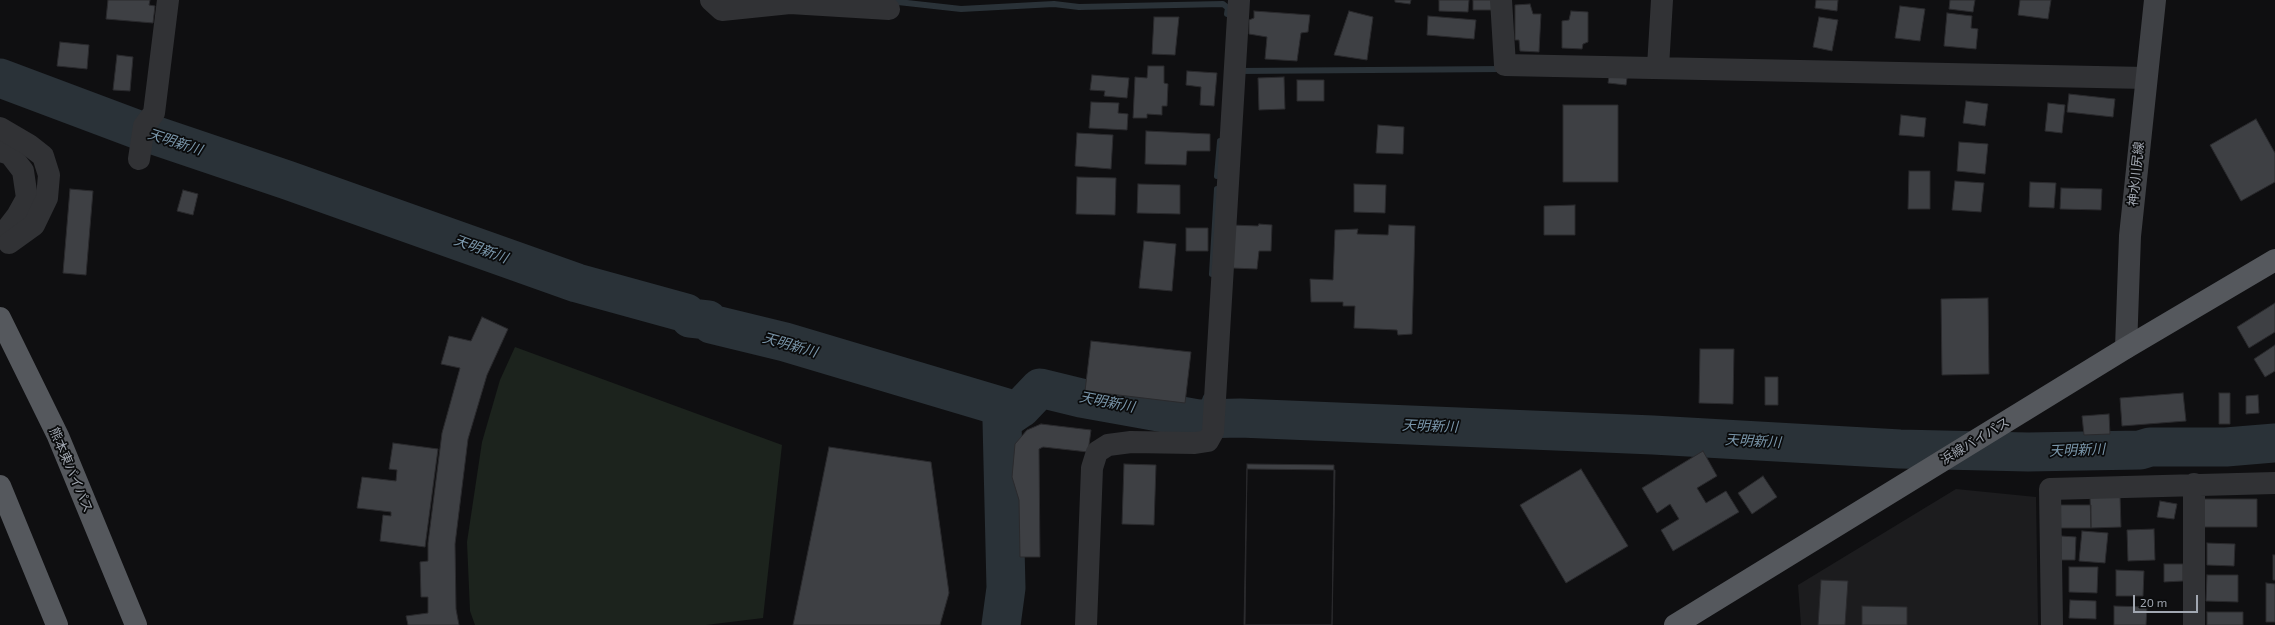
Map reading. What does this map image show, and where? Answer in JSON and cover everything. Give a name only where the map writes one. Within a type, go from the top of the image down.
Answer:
[{"type":"highway","name":"浜線バイパス","points":[[1675,625],[2126,348],[2275,260]]},
{"type":"highway","name":"熊本東バイパス","points":[[0,318],[58,436],[136,625]]},
{"type":"highway","points":[[2,493],[57,625]]},
{"type":"main road","name":"神水川尻線","points":[[2126,348],[2130,236],[2155,0]]},
{"type":"street","points":[[141,142],[154,113],[168,0]]},
{"type":"street","points":[[711,0],[722,10],[790,3],[889,9]]},
{"type":"street","points":[[1086,625],[1092,468],[1097,452],[1108,445],[1131,442],[1195,443],[1208,441],[1213,432],[1216,408],[1239,0]]},
{"type":"street","points":[[1502,0],[1504,65],[2146,78]]},
{"type":"street","points":[[1658,67],[1662,0]]},
{"type":"street","points":[[0,128],[29,145],[44,156],[49,175],[47,198],[34,225],[6,238],[27,198],[23,171],[10,154],[0,151]]},
{"type":"street","points":[[2052,625],[2050,489],[2275,483]]},
{"type":"street","points":[[2194,484],[2194,625]]},
{"type":"shaded area","points":[[515,347],[782,445],[763,618],[706,625],[475,625],[470,611],[467,542],[482,442],[500,380]]},
{"type":"shaded area","points":[[1956,489],[2036,497],[2038,625],[1801,625],[1798,585]]},
{"type":"building","points":[[108,0],[150,0],[149,5],[155,6],[153,23],[106,19]]},
{"type":"building","points":[[1395,0],[1411,0],[1410,4],[1395,2]]},
{"type":"building","points":[[1439,0],[1469,0],[1468,12],[1439,11]]},
{"type":"building","points":[[1473,0],[1494,0],[1494,10],[1473,10]]},
{"type":"building","points":[[1816,0],[1838,0],[1837,11],[1815,8]]},
{"type":"building","points":[[1950,0],[1975,0],[1973,12],[1949,9]]},
{"type":"building","points":[[2020,0],[2051,0],[2048,19],[2018,15]]},
{"type":"building","points":[[1530,4],[1533,14],[1541,14],[1539,52],[1520,51],[1519,40],[1515,40],[1515,5]]},
{"type":"building","points":[[1900,6],[1925,9],[1920,41],[1895,38]]},
{"type":"building","points":[[1254,11],[1310,15],[1308,32],[1301,33],[1297,61],[1265,59],[1267,37],[1249,34],[1249,20],[1254,18]]},
{"type":"building","points":[[1349,11],[1373,17],[1367,60],[1334,55]]},
{"type":"building","points":[[1571,11],[1588,12],[1588,42],[1583,44],[1582,49],[1562,48],[1562,21],[1569,20]]},
{"type":"building","points":[[1947,13],[1972,16],[1971,28],[1978,29],[1976,49],[1944,46]]},
{"type":"building","points":[[1428,16],[1476,20],[1474,39],[1427,35]]},
{"type":"building","points":[[1154,17],[1179,17],[1175,55],[1152,54]]},
{"type":"building","points":[[1819,17],[1838,20],[1832,51],[1813,47]]},
{"type":"building","points":[[60,42],[89,45],[87,69],[57,66]]},
{"type":"building","points":[[117,55],[133,57],[130,91],[113,90]]},
{"type":"building","points":[[1148,66],[1164,66],[1164,83],[1168,84],[1167,106],[1162,106],[1162,115],[1147,114],[1147,118],[1133,118],[1135,77],[1147,78]]},
{"type":"building","points":[[1187,71],[1217,73],[1214,106],[1200,105],[1201,87],[1186,85]]},
{"type":"building","points":[[1092,75],[1129,78],[1127,98],[1104,96],[1105,91],[1090,90]]},
{"type":"building","points":[[1609,76],[1627,78],[1626,85],[1608,83]]},
{"type":"building","points":[[1284,77],[1285,109],[1259,110],[1258,78]]},
{"type":"building","points":[[1297,80],[1324,80],[1324,101],[1297,101]]},
{"type":"building","points":[[2069,94],[2115,99],[2113,117],[2067,112]]},
{"type":"building","points":[[1966,101],[1988,104],[1985,126],[1963,123]]},
{"type":"building","points":[[1091,102],[1119,103],[1118,113],[1128,114],[1127,130],[1089,128]]},
{"type":"building","points":[[2048,103],[2065,105],[2062,133],[2045,131]]},
{"type":"building","points":[[1563,105],[1618,105],[1618,182],[1563,182]]},
{"type":"building","points":[[1901,115],[1926,118],[1924,137],[1899,135]]},
{"type":"building","points":[[2256,119],[2275,153],[2275,182],[2241,201],[2210,145]]},
{"type":"building","points":[[1378,125],[1404,127],[1403,154],[1376,153]]},
{"type":"building","points":[[1146,131],[1210,134],[1210,151],[1187,151],[1186,165],[1145,164]]},
{"type":"building","points":[[1077,133],[1113,135],[1111,169],[1075,166]]},
{"type":"building","points":[[1959,142],[1988,144],[1985,174],[1957,171]]},
{"type":"building","points":[[1909,171],[1930,171],[1930,209],[1908,209]]},
{"type":"building","points":[[1077,177],[1116,178],[1115,215],[1076,214]]},
{"type":"building","points":[[1955,181],[1984,183],[1981,212],[1952,210]]},
{"type":"building","points":[[2030,182],[2056,183],[2054,208],[2029,207]]},
{"type":"building","points":[[1138,184],[1180,185],[1180,214],[1137,213]]},
{"type":"building","points":[[1354,184],[1386,185],[1385,213],[1354,212]]},
{"type":"building","points":[[2061,188],[2102,189],[2101,210],[2060,209]]},
{"type":"building","points":[[70,189],[93,191],[86,275],[63,273]]},
{"type":"building","points":[[183,190],[198,194],[193,215],[177,211]]},
{"type":"building","points":[[1575,205],[1575,235],[1544,235],[1544,206]]},
{"type":"building","points":[[1259,224],[1272,225],[1271,251],[1259,251],[1257,269],[1232,268],[1232,225],[1258,226]]},
{"type":"building","points":[[1389,225],[1415,226],[1412,334],[1398,335],[1397,330],[1354,328],[1355,306],[1343,306],[1343,302],[1311,302],[1310,279],[1333,280],[1335,230],[1358,229],[1357,234],[1388,235]]},
{"type":"building","points":[[1186,228],[1208,228],[1208,251],[1186,251]]},
{"type":"building","points":[[1144,241],[1176,244],[1172,291],[1139,288]]},
{"type":"building","points":[[1988,298],[1989,374],[1942,375],[1941,299]]},
{"type":"building","points":[[2275,303],[2275,332],[2249,348],[2237,327]]},
{"type":"building","points":[[482,317],[508,329],[487,375],[468,439],[455,544],[456,609],[459,625],[408,625],[406,616],[428,613],[428,597],[421,597],[420,562],[428,561],[428,543],[442,433],[460,368],[441,364],[449,336],[471,341]]},
{"type":"building","points":[[1091,341],[1191,352],[1185,403],[1085,391]]},
{"type":"building","points":[[2275,345],[2275,371],[2265,377],[2254,359]]},
{"type":"building","points":[[1700,349],[1734,349],[1733,404],[1699,403]]},
{"type":"building","points":[[1765,377],[1778,377],[1778,405],[1765,405]]},
{"type":"building","points":[[2183,393],[2186,421],[2122,426],[2120,398]]},
{"type":"building","points":[[2219,393],[2230,393],[2230,424],[2219,424]]},
{"type":"building","points":[[2258,395],[2259,413],[2246,414],[2246,396]]},
{"type":"building","points":[[2109,414],[2110,434],[2084,435],[2082,416]]},
{"type":"building","points":[[1041,424],[1091,430],[1088,452],[1043,447],[1039,449],[1040,557],[1020,557],[1019,500],[1012,477],[1015,444],[1027,430]]},
{"type":"building","points":[[393,443],[438,449],[425,547],[380,541],[383,515],[391,516],[391,512],[357,508],[362,477],[396,481],[397,470],[389,469]]},
{"type":"building","points":[[829,447],[931,462],[949,593],[940,625],[793,625]]},
{"type":"building","points":[[1703,451],[1717,476],[1697,488],[1706,503],[1726,491],[1739,512],[1673,551],[1661,530],[1679,519],[1670,504],[1657,513],[1642,488]]},
{"type":"building","points":[[1124,464],[1156,465],[1154,525],[1122,524]]},
{"type":"building","points":[[1247,464],[1334,465],[1332,625],[1245,625]]},
{"type":"building","points":[[1247,469],[1335,470],[1332,625],[1244,625]]},
{"type":"building","points":[[1581,469],[1628,546],[1566,583],[1520,505]]},
{"type":"building","points":[[1763,476],[1777,497],[1752,514],[1738,493]]},
{"type":"building","points":[[2120,496],[2121,527],[2091,528],[2090,497]]},
{"type":"building","points":[[2203,499],[2257,499],[2257,527],[2203,527]]},
{"type":"building","points":[[2160,501],[2177,504],[2174,519],[2157,517]]},
{"type":"building","points":[[2054,505],[2091,505],[2091,528],[2054,528]]},
{"type":"building","points":[[2154,529],[2155,560],[2128,561],[2127,530]]},
{"type":"building","points":[[2082,531],[2108,533],[2105,563],[2079,561]]},
{"type":"building","points":[[2061,536],[2076,537],[2075,560],[2061,560]]},
{"type":"building","points":[[2207,543],[2235,544],[2234,566],[2207,565]]},
{"type":"building","points":[[2273,555],[2275,555],[2275,580],[2273,580]]},
{"type":"building","points":[[2164,564],[2183,564],[2183,581],[2164,582]]},
{"type":"building","points":[[2069,567],[2098,567],[2097,593],[2069,592]]},
{"type":"building","points":[[2116,570],[2144,571],[2143,596],[2116,596]]},
{"type":"building","points":[[2207,575],[2238,575],[2238,602],[2206,601]]},
{"type":"building","points":[[1821,580],[1848,581],[1845,625],[1818,625]]},
{"type":"building","points":[[2266,583],[2275,584],[2275,622],[2266,622]]},
{"type":"building","points":[[2070,600],[2096,601],[2096,619],[2069,618]]},
{"type":"building","points":[[1862,606],[1907,607],[1907,625],[1862,625]]},
{"type":"building","points":[[2114,606],[2147,607],[2146,625],[2114,625]]},
{"type":"building","points":[[2207,612],[2243,612],[2243,625],[2207,625]]},
{"type":"waterway","points":[[889,1],[961,9],[1054,4],[1079,7],[1223,4],[1228,8],[1227,14]]},
{"type":"waterway","points":[[1238,71],[1503,69]]},
{"type":"waterway","name":"天明新川","points":[[0,78],[136,129],[287,180],[577,283],[686,313],[690,318],[708,320],[711,324],[785,342],[1010,409],[1021,408],[1040,388],[1081,398],[1198,419],[1240,418],[1653,435],[1900,449],[2028,452],[2140,450],[2150,447],[2226,447],[2275,443]]},
{"type":"waterway","points":[[1217,176],[1220,141]]},
{"type":"waterway","points":[[1212,274],[1217,189]]},
{"type":"waterway","points":[[1198,419],[1206,397]]},
{"type":"waterway","points":[[1001,625],[1006,588],[1002,421],[1021,408]]}]
